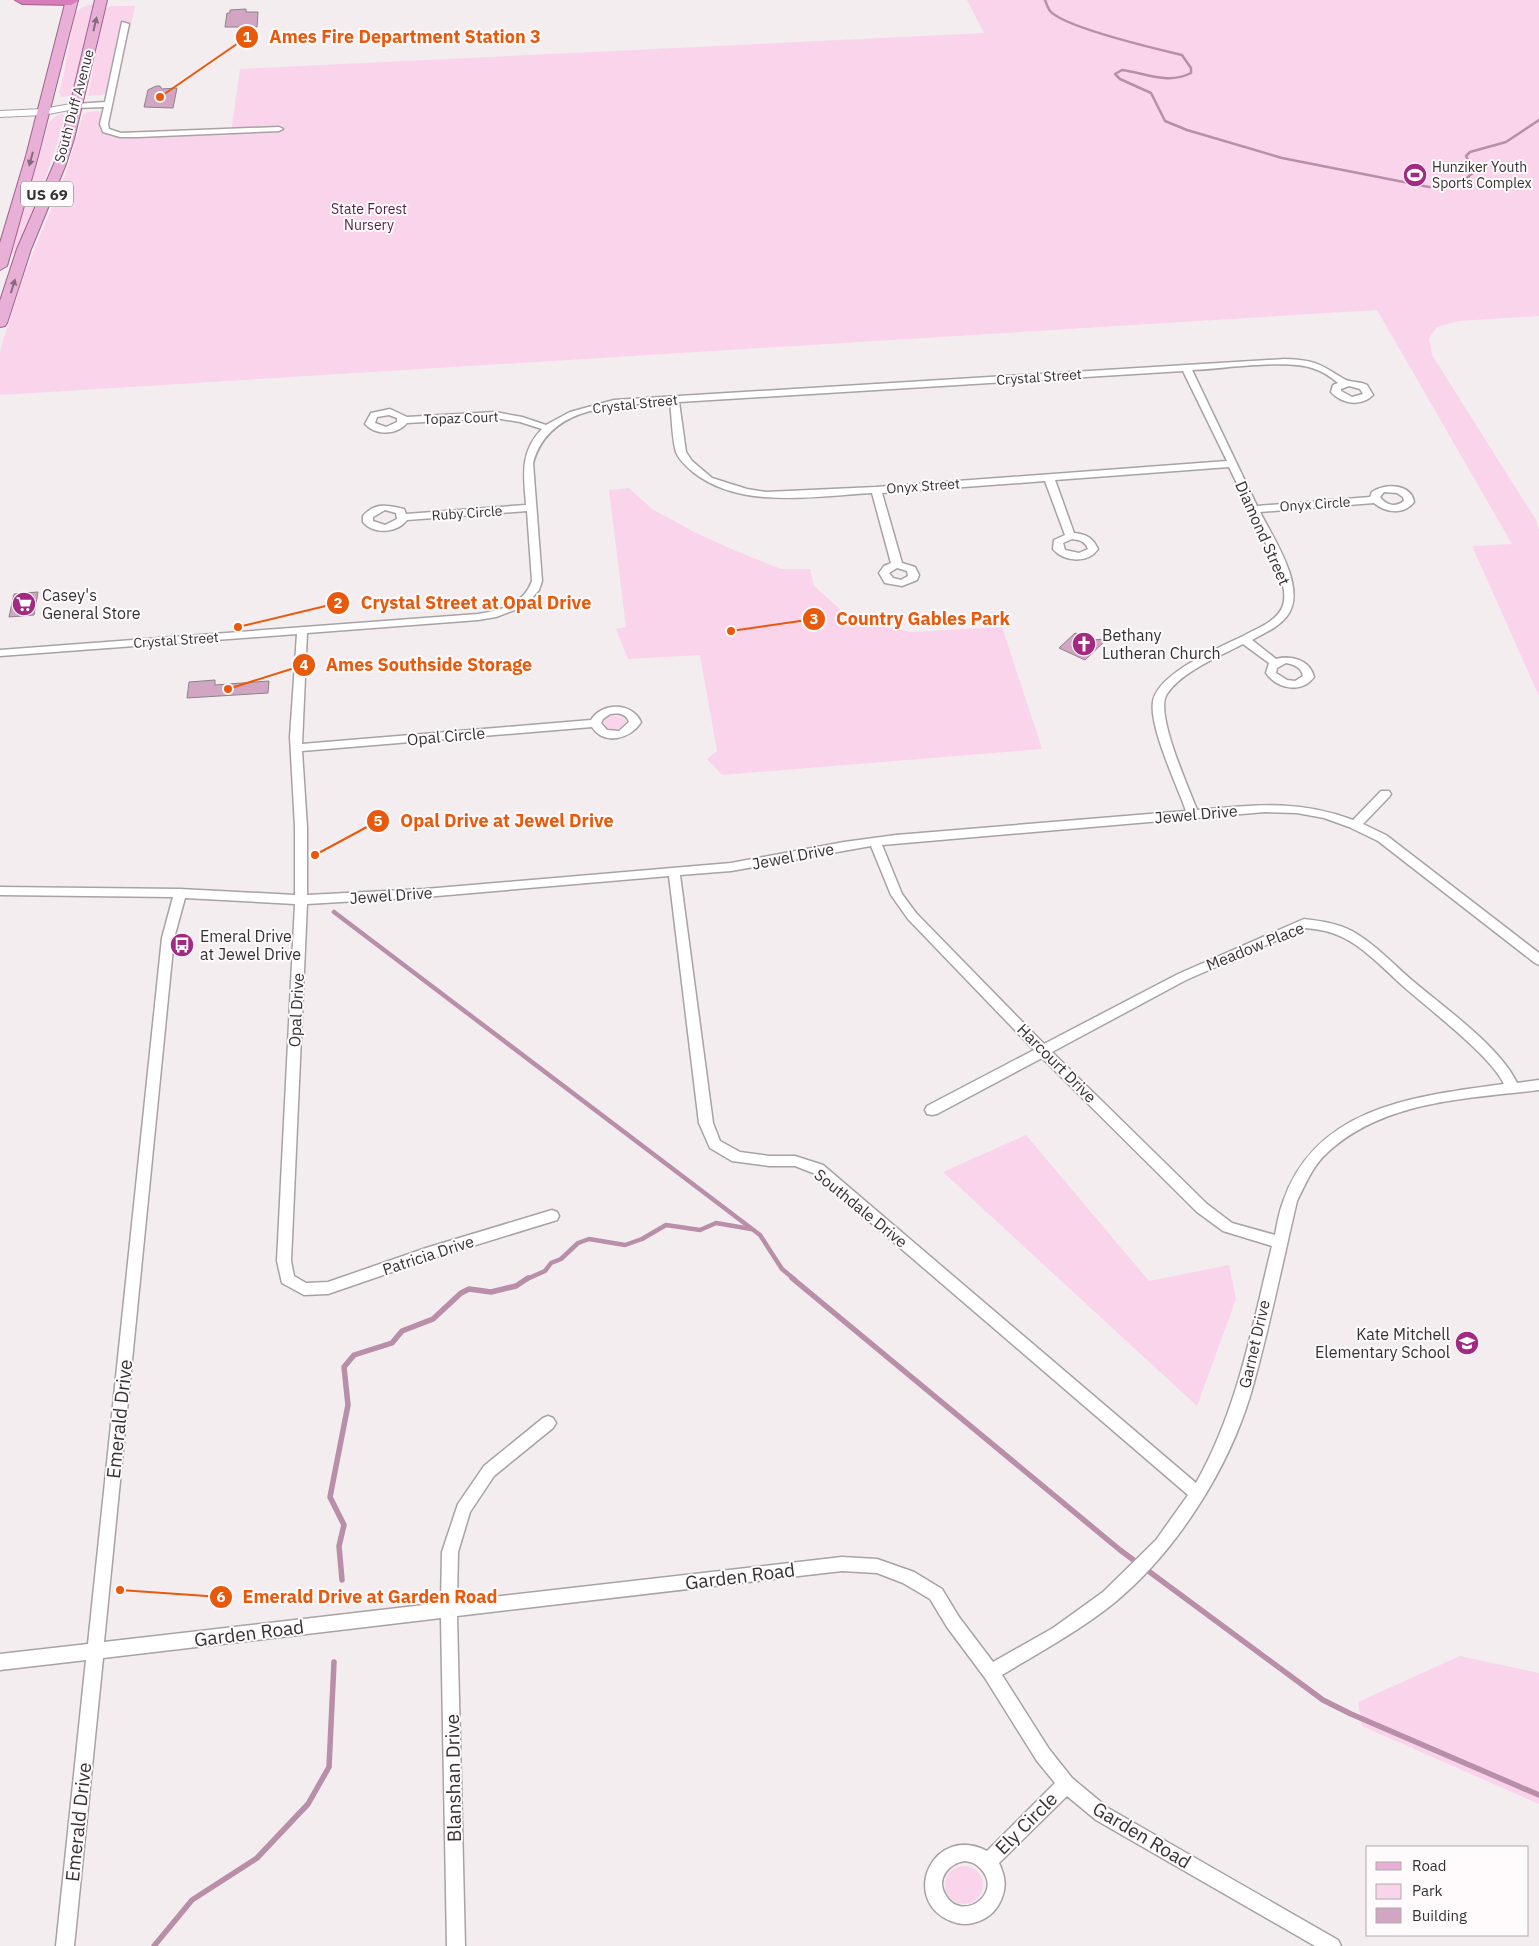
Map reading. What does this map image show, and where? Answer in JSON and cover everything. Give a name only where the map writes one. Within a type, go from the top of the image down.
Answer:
[{"type":"highway","points":[[22,0],[75,1]]},
{"type":"main road","name":"South Duff Avenue","points":[[0,323],[24,249],[60,164],[101,0]]},
{"type":"main road","name":"South Duff Avenue","points":[[0,266],[75,1]]},
{"type":"main road","points":[[0,106],[44,108]]},
{"type":"main road","points":[[0,114],[76,106]]},
{"type":"street","points":[[125,24],[104,128],[110,133],[120,135],[279,129]]},
{"type":"street","points":[[76,106],[108,104]]},
{"type":"street","name":"Crystal Street","points":[[0,653],[487,616],[510,610],[522,604],[530,596],[537,581],[528,463],[530,452],[540,435],[547,428],[572,413],[591,407],[614,403],[674,399],[1298,362],[1327,370],[1343,383]]},
{"type":"street","name":"Diamond Street","points":[[1186,368],[1254,509],[1286,579],[1289,593],[1289,604],[1284,615],[1272,625],[1182,672],[1160,694],[1157,709],[1159,724],[1193,814]]},
{"type":"street","name":"Onyx Street","points":[[674,399],[681,452],[688,463],[709,480],[745,492],[766,495],[876,490],[1232,464]]},
{"type":"street","name":"Topaz Court","points":[[403,420],[495,415],[522,420],[547,428]]},
{"type":"street","points":[[1050,477],[1070,536]]},
{"type":"street","points":[[876,490],[897,565]]},
{"type":"street","name":"Onyx Circle","points":[[1254,509],[1376,500]]},
{"type":"street","name":"Ruby Circle","points":[[403,517],[532,508]]},
{"type":"street","name":"Opal Drive","points":[[302,631],[296,748],[301,827],[301,900],[284,1261],[287,1280],[304,1289]]},
{"type":"street","points":[[1245,640],[1275,663]]},
{"type":"street","name":"Opal Circle","points":[[296,748],[595,723]]},
{"type":"street","points":[[1356,824],[1385,794]]},
{"type":"street","name":"Jewel Drive","points":[[0,891],[180,893],[301,900],[425,893],[731,867],[875,842],[1193,814],[1294,808],[1356,824],[1390,844],[1539,960]]},
{"type":"street","name":"Harcourt Drive","points":[[875,842],[898,895],[912,916],[1043,1051],[1202,1208],[1228,1227],[1278,1242]]},
{"type":"street","name":"Southdale Drive","points":[[674,872],[706,1122],[715,1144],[737,1157],[769,1161],[796,1161],[818,1169],[1198,1494]]},
{"type":"street","name":"Emerald Drive","points":[[65,1946],[168,938],[180,893]]},
{"type":"street","name":"Meadow Place","points":[[932,1110],[1182,977],[1304,923],[1326,926],[1347,934],[1367,948],[1475,1042],[1505,1072],[1513,1089]]},
{"type":"street","name":"Garnet Drive","points":[[991,1672],[1059,1633],[1109,1597],[1162,1544],[1198,1494],[1218,1458],[1243,1394],[1278,1242],[1290,1201],[1304,1173],[1321,1150],[1344,1132],[1384,1111],[1430,1099],[1539,1085]]},
{"type":"street","name":"Patricia Drive","points":[[304,1289],[328,1288],[426,1254],[552,1216]]},
{"type":"street","name":"Blanshan Drive","points":[[456,1946],[450,1552],[463,1509],[489,1471],[548,1423]]},
{"type":"street","name":"Garden Road","points":[[0,1662],[842,1564],[876,1566],[908,1577],[936,1594],[953,1622],[991,1672],[1043,1755],[1066,1784],[1102,1814],[1312,1941],[1332,1946]]},
{"type":"street","name":"Ely Circle","points":[[987,1863],[1066,1784]]},
{"type":"green space","name":"State Forest Nursery","points":[[967,0],[1539,0],[1539,316],[1458,321],[1437,327],[1429,338],[1432,355],[1536,520],[1539,530],[1539,696],[1472,546],[1512,544],[1377,310],[0,395],[0,352],[3,341],[25,272],[66,173],[83,115],[87,112],[101,111],[99,128],[101,132],[113,136],[231,133],[240,69],[984,33]]},
{"type":"green space","points":[[93,4],[73,90],[70,96],[61,97],[59,93],[76,12],[83,7]]},
{"type":"green space","points":[[113,5],[135,6],[129,33],[127,33],[128,23],[120,24],[106,92],[102,95],[88,96],[104,9]]},
{"type":"green space","points":[[63,114],[65,116],[43,185],[15,253],[10,254],[49,122],[58,115]]},
{"type":"green space","points":[[629,488],[652,509],[696,533],[736,551],[781,569],[810,569],[814,586],[853,621],[911,632],[1002,627],[1042,749],[722,775],[707,759],[717,751],[700,655],[628,659],[616,629],[626,627],[609,490]]},
{"type":"green space","points":[[609,715],[623,717],[626,721],[625,726],[614,730],[607,728],[603,721]]},
{"type":"green space","points":[[1026,1135],[1149,1281],[1229,1265],[1236,1299],[1197,1406],[943,1172]]},
{"type":"green space","points":[[1460,1656],[1539,1673],[1539,1804],[1362,1726],[1358,1702]]},
{"type":"green space","points":[[964,1866],[977,1872],[983,1885],[977,1898],[964,1904],[951,1898],[945,1885],[951,1872]]},
{"type":"building","points":[[246,9],[246,12],[258,12],[257,27],[225,27],[227,13],[230,13],[230,10]]},
{"type":"building","points":[[160,86],[162,89],[177,88],[173,108],[144,107],[148,90]]},
{"type":"building","name":"Casey's General Store","points":[[38,592],[34,615],[9,617],[14,594]]},
{"type":"building","name":"Bethany Lutheran Church","points":[[1075,633],[1091,640],[1107,639],[1085,660],[1059,648]]},
{"type":"building","points":[[215,680],[215,685],[269,681],[268,693],[187,698],[189,682]]},
{"type":"waterway","points":[[1045,0],[1050,11],[1059,18],[1073,24],[1112,37],[1182,55],[1191,68],[1191,73],[1182,76],[1165,78],[1122,70],[1115,74],[1120,79],[1151,93],[1165,121],[1187,130],[1282,158],[1429,187],[1457,186],[1474,172],[1466,156],[1470,152],[1506,142],[1539,120]]},
{"type":"waterway","points":[[334,912],[760,1235],[782,1269],[794,1279]]},
{"type":"waterway","points":[[527,1279],[545,1271],[551,1263],[561,1259],[578,1243],[589,1239],[625,1245],[642,1239],[666,1225],[700,1230],[716,1223],[751,1229]]},
{"type":"waterway","points":[[342,1580],[339,1546],[344,1525],[330,1497],[348,1405],[344,1367],[354,1355],[392,1343],[402,1331],[433,1319],[461,1293],[469,1289],[491,1292],[516,1286],[528,1278]]},
{"type":"waterway","points":[[792,1278],[1120,1550],[1323,1700],[1351,1714],[1539,1795]]},
{"type":"waterway","points":[[154,1946],[192,1900],[257,1858],[308,1804],[329,1767],[334,1662]]},
{"type":"place","name":"Ames Fire Department Station 3","points":[[160,97]]},
{"type":"place","name":"Hunziker Youth Sports Complex","points":[[1415,175]]},
{"type":"place","name":"Casey's General Store","points":[[24,604]]},
{"type":"place","name":"Crystal Street at Opal Drive","points":[[238,627]]},
{"type":"place","name":"Country Gables Park","points":[[731,631]]},
{"type":"place","name":"Bethany Lutheran Church","points":[[1084,644]]},
{"type":"place","name":"Ames Southside Storage","points":[[228,689]]},
{"type":"place","name":"Opal Drive at Jewel Drive","points":[[315,855]]},
{"type":"place","name":"Emeral Drive at Jewel Drive","points":[[182,945]]},
{"type":"place","name":"Kate Mitchell Elementary School","points":[[1467,1343]]},
{"type":"place","name":"Emerald Drive at Garden Road","points":[[120,1590]]}]
